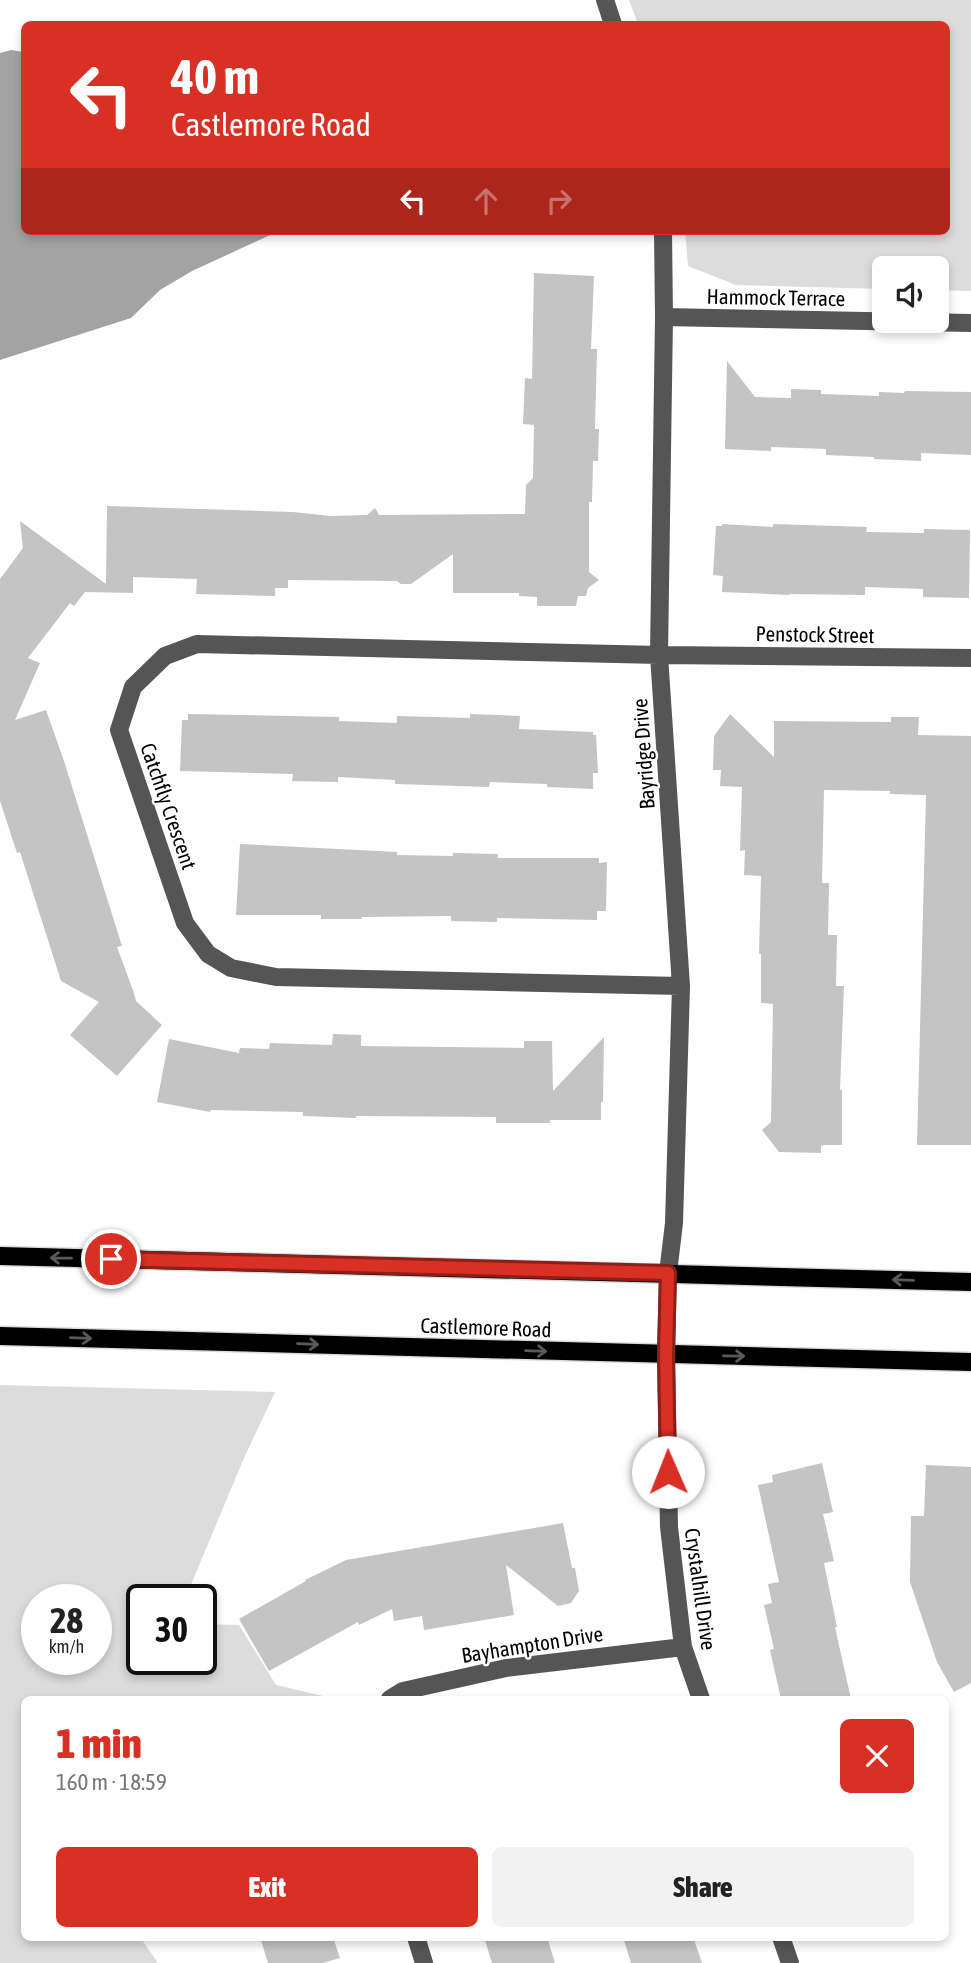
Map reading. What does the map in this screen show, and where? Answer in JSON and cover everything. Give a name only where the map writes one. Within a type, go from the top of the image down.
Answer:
[{"type":"main road","points":[[0,1256],[971,1282]]},
{"type":"main road","name":"Castlemore Road","points":[[0,1336],[971,1362]]},
{"type":"street","points":[[605,0],[612,21]]},
{"type":"street","name":"Bayridge Drive","points":[[663,235],[659,655],[681,986],[674,1223],[668,1273]]},
{"type":"street","name":"Hammock Terrace","points":[[664,317],[971,323]]},
{"type":"street","name":"Catchfly Crescent","points":[[659,655],[197,644],[165,656],[132,687],[119,730],[185,923],[208,954],[231,968],[276,977],[681,986]]},
{"type":"street","name":"Penstock Street","points":[[659,655],[971,659]]},
{"type":"street","name":"Crystalhill Drive","points":[[668,1273],[666,1354],[669,1527],[683,1647],[700,1696]]},
{"type":"street","name":"Bayhampton Drive","points":[[395,1696],[403,1691],[506,1668],[683,1647]]},
{"type":"street","points":[[417,1941],[424,1963]]},
{"type":"street","points":[[782,1941],[790,1963]]},
{"type":"shaded area","points":[[629,0],[971,0],[971,291],[949,290],[949,256],[872,256],[872,289],[736,285],[688,266],[685,235],[950,235],[950,21],[637,21]]},
{"type":"shaded area","points":[[11,50],[21,52],[21,235],[270,235],[192,271],[160,290],[131,318],[0,360],[0,53]]},
{"type":"shaded area","points":[[0,1385],[275,1392],[191,1584],[126,1584],[126,1675],[217,1675],[217,1624],[239,1625],[276,1685],[323,1696],[21,1696],[21,1941],[143,1941],[158,1963],[0,1963]]},
{"type":"building","points":[[534,273],[594,276],[591,349],[597,349],[595,429],[599,429],[598,461],[593,461],[592,502],[589,502],[589,572],[599,580],[588,588],[586,596],[578,596],[576,606],[537,606],[537,597],[519,596],[519,593],[453,593],[453,554],[411,584],[397,581],[288,580],[288,588],[275,588],[275,596],[196,594],[197,579],[133,577],[133,593],[85,592],[74,606],[70,603],[28,658],[40,663],[15,720],[46,710],[122,946],[117,947],[136,1001],[162,1025],[117,1076],[70,1035],[99,1002],[61,981],[20,852],[17,853],[0,801],[0,579],[23,548],[20,521],[106,584],[107,506],[293,512],[330,516],[367,515],[375,508],[379,515],[525,514],[526,485],[533,478],[534,425],[523,424],[525,378],[532,379]]},
{"type":"building","points":[[727,361],[755,397],[791,398],[791,389],[821,390],[821,394],[879,396],[879,392],[971,392],[971,455],[921,453],[921,461],[826,455],[826,449],[725,449]]},
{"type":"building","points":[[716,526],[867,527],[866,532],[924,533],[924,529],[970,530],[969,598],[923,597],[923,589],[865,587],[865,595],[722,592],[723,576],[713,575]]},
{"type":"building","points":[[188,714],[339,717],[339,721],[397,723],[397,716],[520,716],[519,729],[593,732],[593,735],[596,735],[598,773],[593,773],[593,789],[490,782],[489,787],[395,784],[395,780],[338,777],[338,782],[292,781],[293,774],[180,771],[182,720],[188,720]]},
{"type":"building","points":[[730,714],[774,757],[774,721],[891,722],[891,717],[919,717],[918,735],[971,736],[971,1145],[917,1145],[926,795],[890,794],[890,791],[824,790],[822,883],[829,883],[828,935],[837,935],[836,986],[844,986],[840,1090],[842,1145],[821,1146],[821,1153],[779,1152],[762,1130],[771,1122],[773,1004],[761,1003],[761,876],[744,875],[745,850],[740,851],[742,787],[720,786],[721,770],[713,770],[714,736]]},
{"type":"building","points":[[240,844],[397,852],[397,855],[453,856],[453,853],[498,854],[498,858],[599,858],[599,863],[607,862],[606,911],[597,911],[597,920],[497,918],[497,922],[451,921],[451,916],[321,919],[321,915],[236,915]]},
{"type":"building","points":[[333,1034],[361,1035],[361,1046],[524,1048],[524,1041],[552,1041],[553,1091],[604,1037],[601,1120],[496,1123],[496,1117],[303,1116],[303,1112],[210,1112],[157,1102],[169,1039],[239,1053],[240,1048],[269,1049],[270,1043],[332,1045]]},
{"type":"building","points":[[822,1463],[833,1512],[823,1514],[834,1561],[824,1563],[850,1696],[780,1696],[764,1605],[772,1603],[768,1584],[779,1582],[758,1485],[773,1482],[772,1475]]},
{"type":"building","points":[[926,1465],[971,1467],[971,1683],[954,1692],[937,1662],[910,1582],[911,1516],[924,1516]]},
{"type":"building","points":[[563,1523],[579,1591],[571,1603],[558,1606],[506,1565],[514,1615],[424,1630],[422,1616],[394,1621],[392,1609],[359,1625],[358,1622],[269,1671],[239,1619],[305,1580],[346,1560]]},
{"type":"building","points":[[261,1941],[334,1941],[340,1958],[323,1963],[268,1963]]},
{"type":"building","points":[[485,1941],[548,1941],[555,1963],[492,1963]]},
{"type":"building","points":[[624,1941],[694,1941],[702,1963],[631,1963]]},
{"type":"route","points":[[111,1259],[668,1273],[668,1472]]}]
